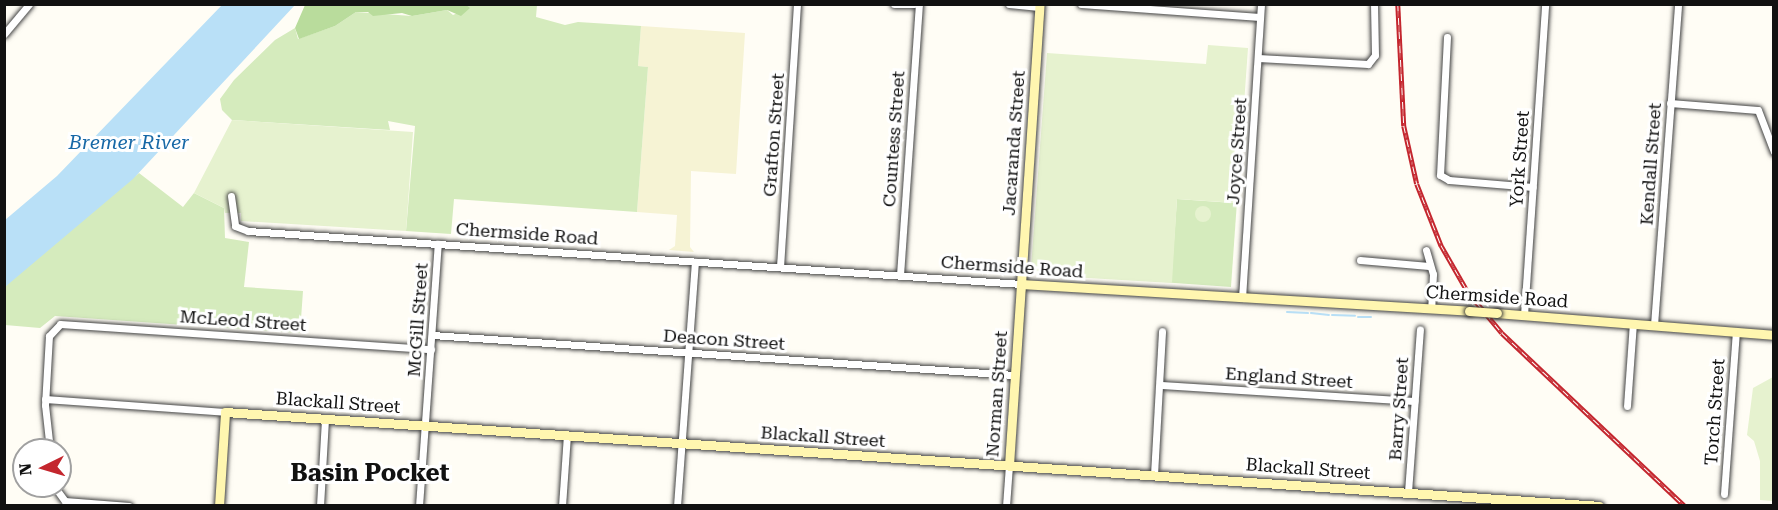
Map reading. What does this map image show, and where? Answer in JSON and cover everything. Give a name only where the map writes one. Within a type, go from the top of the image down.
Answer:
[{"type":"street","points":[[4,34],[29,4]]},
{"type":"street","name":"Grafton Street","points":[[780,267],[797,4]]},
{"type":"street","points":[[894,4],[916,4]]},
{"type":"street","name":"Countess Street","points":[[900,275],[916,4]]},
{"type":"street","points":[[1009,4],[1040,6]]},
{"type":"street","points":[[1081,4],[1161,7],[1260,16]]},
{"type":"street","name":"Joyce Street","points":[[1242,298],[1261,4]]},
{"type":"street","points":[[1258,58],[1362,65],[1371,62],[1375,55],[1374,4]]},
{"type":"street","name":"York Street","points":[[1524,315],[1545,4]]},
{"type":"street","name":"Kendall Street","points":[[1654,325],[1678,4]]},
{"type":"street","name":"Jacaranda Street","points":[[1021,284],[1040,6]]},
{"type":"street","points":[[1447,37],[1440,175],[1449,180],[1533,187]]},
{"type":"street","points":[[1670,103],[1758,110],[1773,152]]},
{"type":"street","name":"Chermside Road","points":[[231,196],[235,226],[248,231],[1021,284],[1469,311],[1773,334]]},
{"type":"street","name":"McGill Street","points":[[419,506],[438,244]]},
{"type":"street","points":[[1426,250],[1431,309]]},
{"type":"street","points":[[1360,260],[1429,266]]},
{"type":"street","points":[[677,506],[694,262]]},
{"type":"street","name":"Norman Street","points":[[1006,506],[1021,284]]},
{"type":"street","points":[[1627,406],[1633,323]]},
{"type":"street","name":"McLeod Street","points":[[45,399],[48,336],[54,327],[64,324],[431,349]]},
{"type":"street","name":"Barry Street","points":[[1408,492],[1420,329]]},
{"type":"street","points":[[1154,475],[1161,385],[1162,331]]},
{"type":"street","name":"Torch Street","points":[[1724,494],[1736,332]]},
{"type":"street","name":"Deacon Street","points":[[432,335],[1014,375]]},
{"type":"street","name":"England Street","points":[[1161,385],[1414,401]]},
{"type":"street","points":[[45,399],[49,438]]},
{"type":"street","name":"Blackall Street","points":[[45,399],[1599,506]]},
{"type":"street","points":[[219,506],[225,412]]},
{"type":"street","points":[[320,506],[325,418]]},
{"type":"street","points":[[562,506],[567,435]]},
{"type":"street","points":[[60,498],[129,506]]},
{"type":"shaded area","points":[[641,26],[745,33],[736,174],[691,171],[690,247],[694,252],[669,250],[675,246],[677,215],[637,212],[648,67],[638,66]]},
{"type":"green space","points":[[465,4],[470,8],[461,16],[447,10],[412,16],[402,13],[373,16],[368,12],[356,12],[335,26],[299,39],[295,28],[305,5]]},
{"type":"green space","points":[[465,5],[537,5],[536,17],[565,25],[578,22],[641,26],[638,66],[648,67],[637,212],[454,199],[451,234],[406,231],[415,126],[388,121],[390,130],[232,120],[222,110],[220,99],[234,80],[275,40],[295,28],[298,39],[335,26],[356,12],[412,16],[447,10],[453,15],[469,8]]},
{"type":"green space","points":[[1208,45],[1248,48],[1237,203],[1177,199],[1172,283],[1038,275],[1031,268],[1047,53],[1206,64]]},
{"type":"green space","points":[[232,120],[413,132],[406,231],[241,221],[241,213],[225,213],[224,208],[194,193]]},
{"type":"green space","points":[[139,173],[183,207],[194,193],[224,208],[225,238],[249,242],[244,287],[303,291],[300,333],[55,316],[40,328],[5,325],[5,287],[10,281]]},
{"type":"green space","points":[[1177,199],[1237,203],[1231,287],[1171,283]]},
{"type":"green space","points":[[1203,206],[1211,214],[1203,222],[1195,214]]},
{"type":"green space","points":[[1773,377],[1773,501],[1760,500],[1760,461],[1754,441],[1747,435],[1753,388]]},
{"type":"water","name":"Bremer River","points":[[222,5],[295,5],[133,179],[5,287],[5,220],[57,176]]},
{"type":"waterway","points":[[1287,312],[1308,313]]},
{"type":"waterway","points":[[1311,313],[1329,315]]},
{"type":"waterway","points":[[1332,315],[1355,316]]},
{"type":"waterway","points":[[1358,317],[1371,317]]},
{"type":"railway","points":[[1398,4],[1404,126],[1417,184],[1441,245],[1468,292],[1502,333],[1685,506]]},
{"type":"district","name":"Basin Pocket","points":[[370,474]]}]
